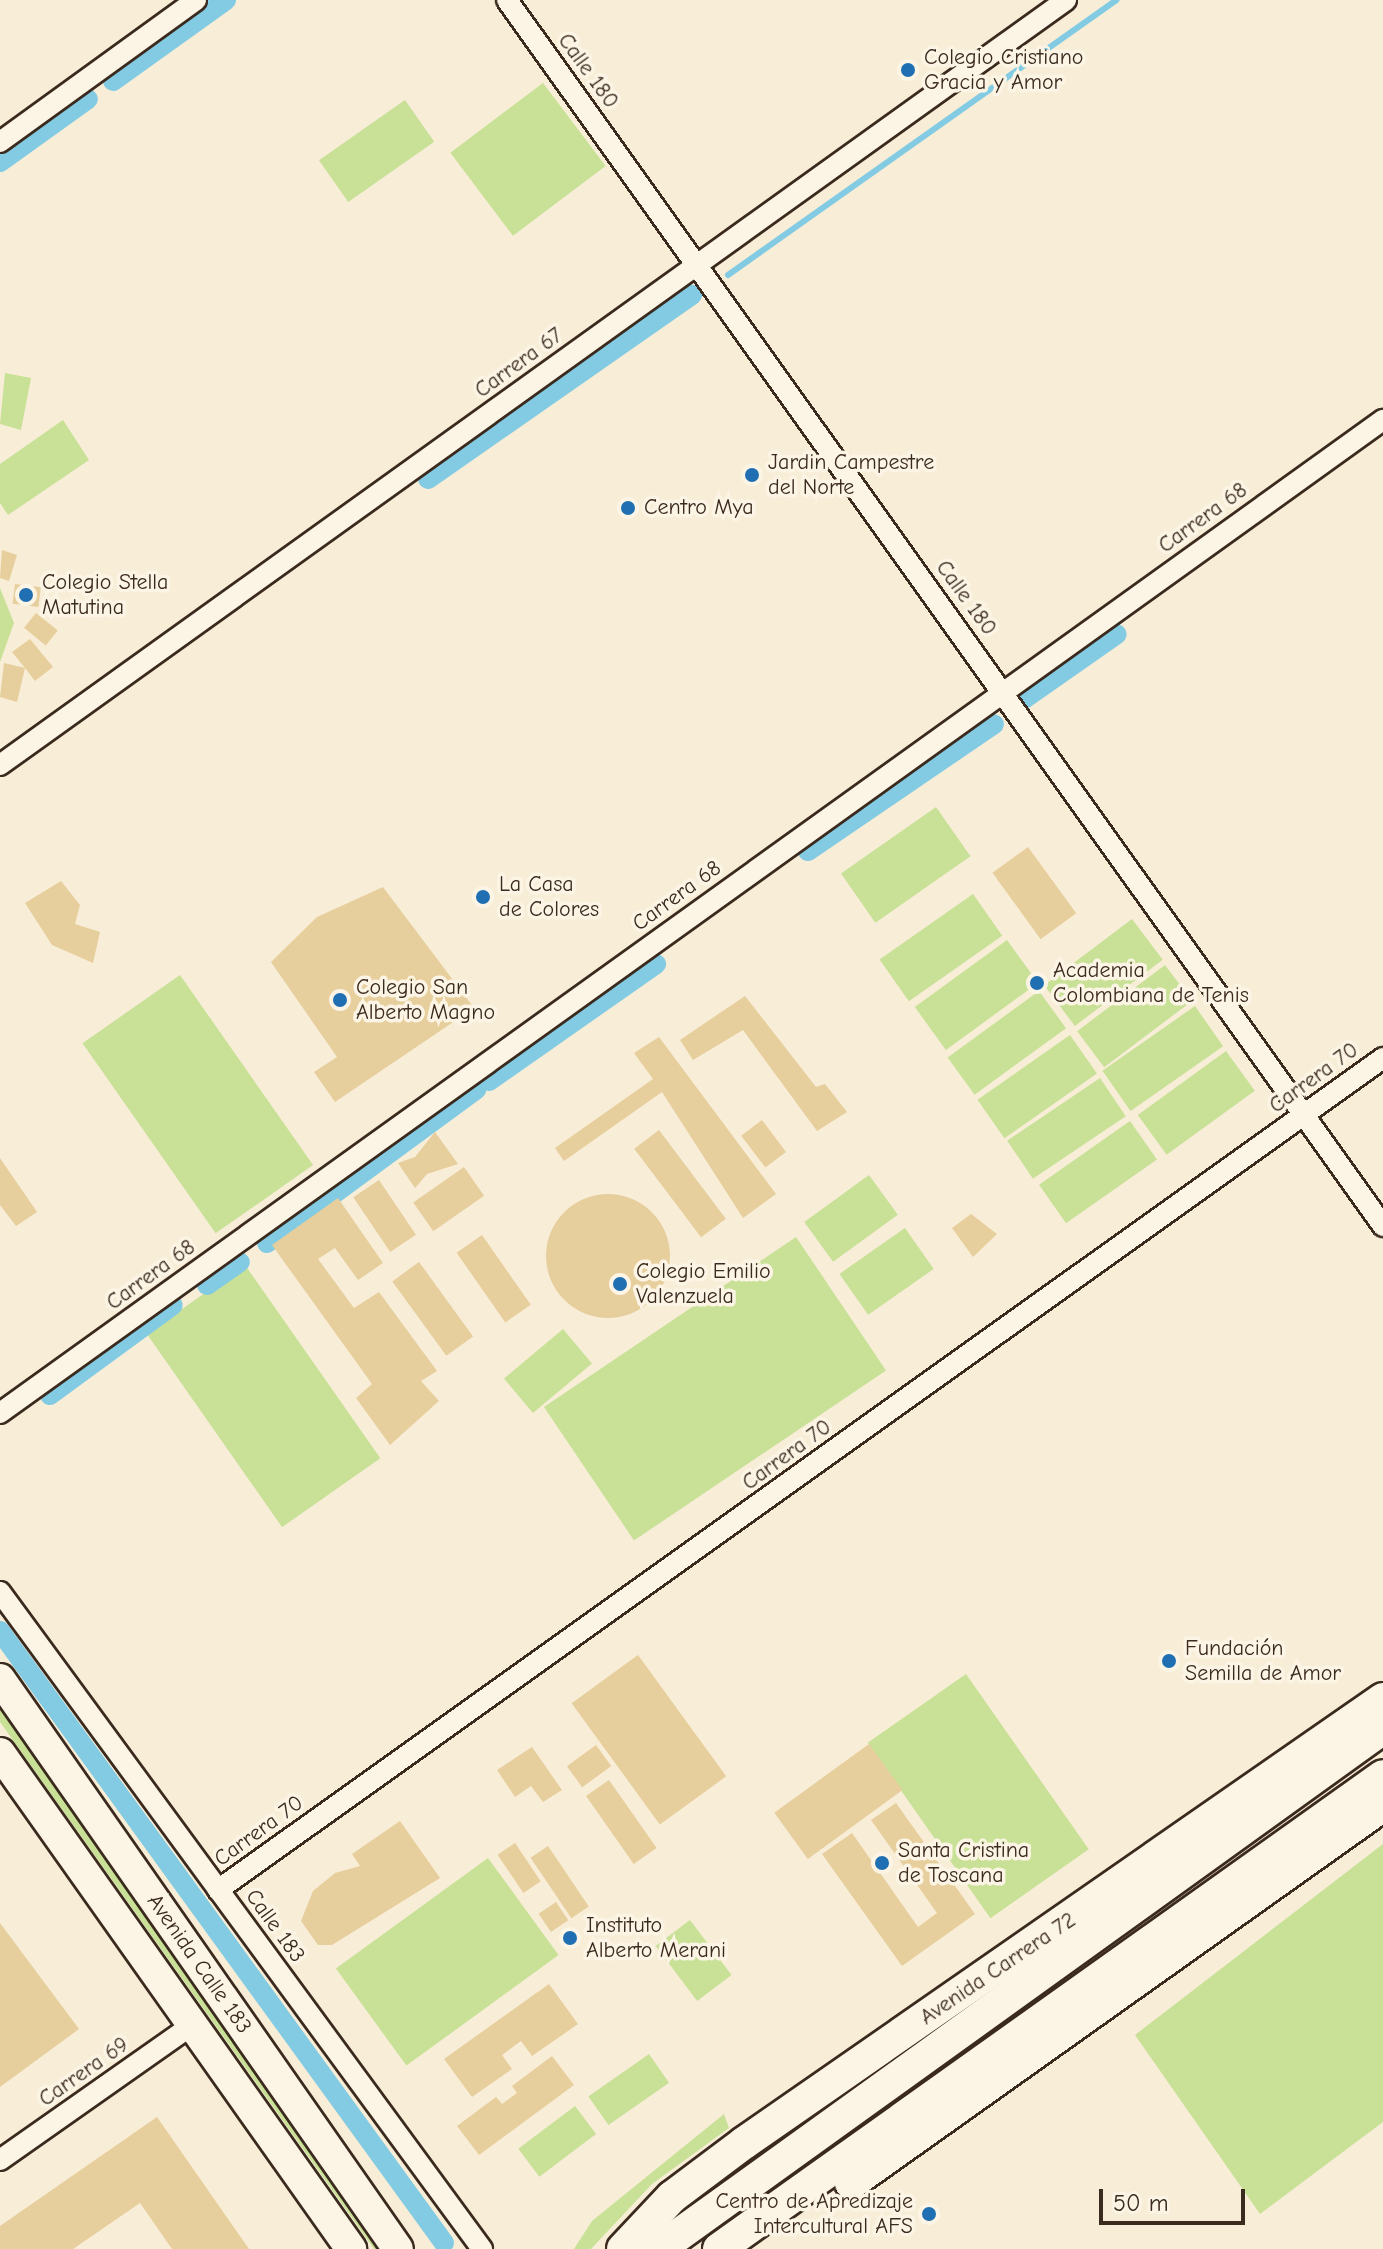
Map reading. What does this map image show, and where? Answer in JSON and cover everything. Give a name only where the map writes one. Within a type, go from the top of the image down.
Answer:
[{"type":"highway","name":"Avenida Carrera 72","points":[[623,2249],[672,2197],[744,2143],[1383,1699]]},
{"type":"highway","name":"Avenida Carrera 72","points":[[659,2249],[1383,1728]]},
{"type":"highway","points":[[719,2249],[1383,1776]]},
{"type":"highway","points":[[757,2249],[1383,1805]]},
{"type":"main road","name":"Avenida Calle 183","points":[[0,1679],[398,2249]]},
{"type":"main road","name":"Avenida Calle 183","points":[[0,1753],[195,2023],[351,2249]]},
{"type":"street","points":[[0,142],[196,0]]},
{"type":"street","name":"Calle 180","points":[[507,0],[1383,1226]]},
{"type":"street","name":"Carrera 67","points":[[0,765],[1066,0]]},
{"type":"street","name":"Carrera 68","points":[[0,1413],[1383,420]]},
{"type":"street","name":"Carrera 70","points":[[218,1890],[1383,1058]]},
{"type":"street","name":"Calle 183","points":[[0,1592],[482,2249]]},
{"type":"street","name":"Carrera 69","points":[[0,2160],[195,2023]]},
{"type":"green space","points":[[543,83],[606,166],[513,236],[450,153]]},
{"type":"green space","points":[[405,100],[434,142],[348,202],[319,160]]},
{"type":"green space","points":[[5,373],[31,378],[21,430],[0,424]]},
{"type":"green space","points":[[63,420],[89,460],[8,515],[0,503],[0,464]]},
{"type":"green space","points":[[0,588],[14,623],[0,662]]},
{"type":"green space","points":[[936,807],[970,856],[875,923],[841,874]]},
{"type":"green space","points":[[973,894],[1002,936],[909,1001],[880,959]]},
{"type":"green space","points":[[1132,919],[1163,960],[1075,1026],[1044,985]]},
{"type":"green space","points":[[1007,940],[1038,983],[946,1050],[915,1007]]},
{"type":"green space","points":[[1165,965],[1192,1001],[1104,1067],[1077,1031]]},
{"type":"green space","points":[[180,975],[313,1165],[216,1233],[83,1043]]},
{"type":"green space","points":[[1039,991],[1066,1028],[975,1095],[948,1057]]},
{"type":"green space","points":[[1195,1006],[1223,1046],[1131,1111],[1102,1071]]},
{"type":"green space","points":[[1070,1035],[1097,1074],[1004,1138],[977,1100]]},
{"type":"green space","points":[[1226,1051],[1255,1091],[1167,1155],[1138,1115]]},
{"type":"green space","points":[[1100,1078],[1126,1116],[1033,1179],[1007,1141]]},
{"type":"green space","points":[[1130,1121],[1157,1160],[1066,1223],[1039,1185]]},
{"type":"green space","points":[[869,1175],[898,1215],[833,1262],[804,1222]]},
{"type":"green space","points":[[905,1228],[934,1269],[868,1315],[839,1274]]},
{"type":"green space","points":[[796,1237],[886,1370],[634,1540],[544,1407]]},
{"type":"green space","points":[[245,1265],[380,1458],[282,1527],[147,1334]]},
{"type":"green space","points":[[563,1329],[592,1363],[533,1413],[504,1378]]},
{"type":"green space","points":[[966,1674],[1089,1849],[990,1918],[868,1743]]},
{"type":"green space","points":[[0,1708],[383,2249],[374,2249],[0,1722]]},
{"type":"green space","points":[[1215,1832],[663,2229],[681,2208]]},
{"type":"green space","points":[[1383,1844],[1383,2122],[1260,2214],[1135,2035]]},
{"type":"green space","points":[[488,1858],[559,1955],[406,2066],[336,1969]]},
{"type":"green space","points":[[690,1920],[732,1975],[697,2001],[656,1946]]},
{"type":"green space","points":[[649,2054],[669,2083],[608,2125],[588,2096]]},
{"type":"green space","points":[[575,2106],[596,2134],[539,2177],[518,2149]]},
{"type":"green space","points":[[724,2114],[729,2128],[652,2184],[591,2249],[574,2249],[592,2221]]},
{"type":"building","points":[[2,550],[17,555],[9,581],[0,578]]},
{"type":"building","points":[[15,584],[41,587],[38,607],[13,604]]},
{"type":"building","points":[[36,613],[58,631],[46,645],[24,628]]},
{"type":"building","points":[[30,639],[53,667],[35,681],[12,652]]},
{"type":"building","points":[[4,663],[25,668],[17,702],[0,697]]},
{"type":"building","points":[[1028,847],[1076,913],[1041,939],[992,873]]},
{"type":"building","points":[[61,881],[80,905],[75,924],[100,932],[93,963],[52,945],[25,903]]},
{"type":"building","points":[[383,887],[474,1008],[335,1102],[314,1072],[337,1057],[271,962],[317,917]]},
{"type":"building","points":[[745,996],[816,1087],[825,1084],[847,1112],[817,1131],[743,1030],[693,1060],[680,1040]]},
{"type":"building","points":[[659,1037],[776,1194],[743,1218],[662,1092],[564,1161],[555,1148],[653,1079],[634,1053]]},
{"type":"building","points":[[762,1120],[786,1152],[765,1168],[741,1136]]},
{"type":"building","points":[[659,1130],[726,1219],[701,1237],[634,1149]]},
{"type":"building","points":[[435,1132],[458,1164],[427,1174],[415,1188],[398,1163],[415,1157]]},
{"type":"building","points":[[0,1158],[37,1212],[16,1226],[0,1205]]},
{"type":"building","points":[[464,1167],[484,1196],[433,1231],[413,1203]]},
{"type":"building","points":[[379,1180],[416,1235],[390,1252],[353,1197]]},
{"type":"building","points":[[608,1194],[632,1198],[652,1212],[666,1232],[670,1256],[666,1280],[652,1300],[632,1314],[608,1318],[584,1314],[564,1300],[550,1280],[546,1256],[550,1232],[564,1212],[584,1198]]},
{"type":"building","points":[[338,1198],[383,1263],[358,1280],[335,1248],[318,1259],[354,1308],[379,1292],[437,1371],[421,1381],[439,1401],[390,1445],[356,1398],[372,1384],[272,1245]]},
{"type":"building","points":[[971,1214],[997,1234],[973,1257],[952,1228]]},
{"type":"building","points":[[482,1235],[531,1305],[505,1322],[457,1253]]},
{"type":"building","points":[[419,1262],[473,1336],[446,1356],[392,1281]]},
{"type":"building","points":[[638,1655],[726,1776],[660,1825],[572,1703]]},
{"type":"building","points":[[869,1744],[903,1790],[808,1859],[774,1813]]},
{"type":"building","points":[[596,1745],[611,1766],[582,1787],[567,1766]]},
{"type":"building","points":[[532,1747],[562,1790],[543,1802],[531,1786],[515,1797],[497,1770]]},
{"type":"building","points":[[609,1780],[657,1848],[634,1864],[586,1796]]},
{"type":"building","points":[[896,1803],[975,1914],[902,1966],[822,1854],[852,1833],[918,1927],[937,1913],[871,1820]]},
{"type":"building","points":[[400,1821],[440,1878],[332,1945],[318,1945],[301,1921],[313,1891],[335,1873],[360,1866],[352,1854]]},
{"type":"building","points":[[515,1843],[541,1881],[523,1893],[498,1855]]},
{"type":"building","points":[[548,1846],[589,1907],[571,1918],[531,1858]]},
{"type":"building","points":[[556,1902],[568,1920],[551,1932],[539,1914]]},
{"type":"building","points":[[0,1923],[79,2029],[0,2087]]},
{"type":"building","points":[[549,1984],[578,2024],[532,2056],[521,2041],[502,2055],[512,2069],[472,2097],[444,2059]]},
{"type":"building","points":[[552,2056],[574,2085],[479,2155],[457,2126],[496,2097],[502,2104],[517,2093],[512,2086]]},
{"type":"building","points":[[157,2117],[249,2249],[172,2249],[140,2203],[73,2249],[0,2249],[0,2226]]},
{"type":"waterway","points":[[113,81],[226,0]]},
{"type":"waterway","points":[[728,275],[1116,0]]},
{"type":"waterway","points":[[0,162],[88,99]]},
{"type":"waterway","points":[[428,479],[692,295]]},
{"type":"waterway","points":[[1024,699],[1117,634]]},
{"type":"waterway","points":[[808,851],[994,724]]},
{"type":"waterway","points":[[489,1081],[656,964]]},
{"type":"waterway","points":[[267,1243],[477,1089]]},
{"type":"waterway","points":[[207,1285],[240,1262]]},
{"type":"waterway","points":[[50,1395],[173,1305]]},
{"type":"waterway","points":[[0,1631],[444,2243]]},
{"type":"place","name":"Colegio Cristiano Gracia y Amor","points":[[908,70]]},
{"type":"place","name":"Jardin Campestre del Norte","points":[[752,475]]},
{"type":"place","name":"Centro Mya","points":[[628,508]]},
{"type":"place","name":"Colegio Stella Matutina","points":[[26,595]]},
{"type":"place","name":"La Casa de Colores","points":[[483,897]]},
{"type":"place","name":"Academia Colombiana de Tenis","points":[[1037,983]]},
{"type":"place","name":"Colegio San Alberto Magno","points":[[340,1000]]},
{"type":"place","name":"Colegio Emilio Valenzuela","points":[[620,1284]]},
{"type":"place","name":"Fundación Semilla de Amor","points":[[1169,1661]]},
{"type":"place","name":"Santa Cristina de Toscana","points":[[882,1863]]},
{"type":"place","name":"Instituto Alberto Merani","points":[[570,1938]]},
{"type":"place","name":"Centro de Apredizaje Intercultural AFS","points":[[929,2214]]}]
